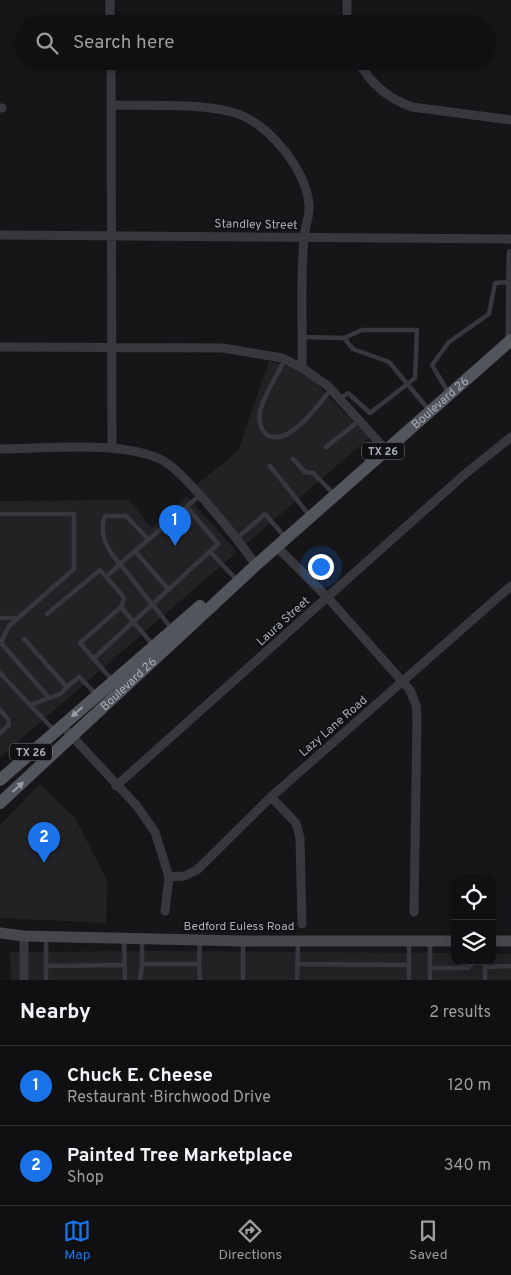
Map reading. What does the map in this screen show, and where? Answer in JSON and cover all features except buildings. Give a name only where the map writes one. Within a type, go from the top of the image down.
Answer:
[{"type":"main road","name":"Boulevard 26","points":[[0,803],[281,542],[510,340]]},
{"type":"main road","name":"Boulevard 26","points":[[0,779],[173,630],[256,565]]},
{"type":"main road","name":"Bedford Euless Road","points":[[0,933],[24,936],[242,941],[451,941]]},
{"type":"main road","name":"Bedford Euless Road","points":[[0,940],[24,936]]},
{"type":"main road","points":[[496,941],[511,941]]},
{"type":"street","points":[[110,0],[110,15]]},
{"type":"street","points":[[347,0],[348,15]]},
{"type":"street","points":[[110,70],[112,448]]},
{"type":"street","points":[[365,70],[375,84],[398,102],[412,107],[511,120]]},
{"type":"street","points":[[111,105],[207,108],[231,112],[249,120],[275,140],[295,162],[301,174],[309,206],[304,238],[302,368]]},
{"type":"street","name":"Standley Street","points":[[0,235],[111,234],[304,238],[511,239]]},
{"type":"street","points":[[510,340],[511,253]]},
{"type":"street","points":[[0,347],[223,348],[285,359],[302,368],[331,389],[386,449]]},
{"type":"street","name":"Laura Street","points":[[116,786],[465,474],[511,437]]},
{"type":"street","points":[[0,449],[112,448],[133,451],[162,460],[173,467],[199,496],[256,565]]},
{"type":"street","points":[[281,542],[414,697],[417,719],[414,912]]},
{"type":"street","name":"Lazy Lane Road","points":[[169,877],[184,876],[197,870],[271,797],[511,586]]},
{"type":"street","points":[[58,728],[72,737],[116,786],[137,806],[155,832],[169,877],[165,911]]},
{"type":"street","points":[[271,797],[296,823],[300,838],[302,924]]},
{"type":"street","points":[[24,936],[24,980]]},
{"type":"lane","points":[[449,393],[432,365],[449,342],[489,314],[495,283],[511,282]]},
{"type":"lane","points":[[303,337],[344,338],[362,330],[417,330],[416,378],[370,414],[348,393],[341,398]]},
{"type":"lane","points":[[344,338],[353,349],[389,362],[429,410]]},
{"type":"lane","points":[[285,359],[260,414],[261,426],[267,434],[278,438],[287,435],[308,416],[331,389]]},
{"type":"lane","points":[[326,447],[360,420]]},
{"type":"lane","points":[[293,458],[305,472],[314,473],[335,495]]},
{"type":"lane","points":[[270,466],[310,517]]},
{"type":"lane","points":[[106,577],[199,496]]},
{"type":"lane","points":[[93,659],[211,553],[218,542],[187,507]]},
{"type":"lane","points":[[0,514],[74,514],[74,569],[9,626],[0,643],[49,698]]},
{"type":"lane","points":[[236,539],[265,514],[281,542]]},
{"type":"lane","points":[[148,540],[126,516],[105,516],[103,521],[107,549],[173,630]]},
{"type":"lane","points":[[135,551],[169,590]]},
{"type":"lane","points":[[211,553],[236,580]]},
{"type":"lane","points":[[47,614],[100,570],[124,599],[121,608],[80,643],[113,681]]},
{"type":"lane","points":[[121,608],[154,646]]},
{"type":"lane","points":[[0,618],[18,618]]},
{"type":"lane","points":[[24,639],[67,687]]},
{"type":"lane","points":[[0,673],[30,705],[58,728]]},
{"type":"lane","points":[[30,705],[60,694],[79,677],[98,694]]},
{"type":"lane","points":[[0,710],[9,722],[9,725],[0,733]]},
{"type":"lane","points":[[46,936],[46,980]]},
{"type":"lane","points":[[124,938],[125,980]]},
{"type":"lane","points":[[140,980],[142,939]]},
{"type":"lane","points":[[200,940],[200,980]]},
{"type":"lane","points":[[298,940],[298,980]]},
{"type":"lane","points":[[409,940],[409,980]]},
{"type":"lane","points":[[430,940],[430,980]]},
{"type":"lane","points":[[242,941],[243,980]]},
{"type":"lane","points":[[142,964],[199,964]]},
{"type":"lane","points":[[298,964],[409,965]]},
{"type":"lane","points":[[46,966],[124,965]]},
{"type":"lane","points":[[430,968],[468,968],[471,965]]},
{"type":"lane","points":[[485,965],[485,980]]},
{"type":"lane","points":[[496,965],[511,966]]},
{"type":"shaded area","points":[[269,361],[293,368],[314,381],[369,438],[246,544],[195,486],[238,451]]},
{"type":"shaded area","points":[[187,496],[237,552],[0,757],[0,501],[129,500],[152,528]]},
{"type":"shaded area","points":[[40,784],[75,818],[107,880],[106,923],[0,918],[0,825]]},
{"type":"shaded area","points":[[10,952],[451,953],[451,965],[496,965],[496,954],[511,954],[511,980],[11,980]]},
{"type":"place","name":"Chuck E. Cheese","points":[[175,546]]},
{"type":"place","name":"Painted Tree Marketplace","points":[[44,863]]}]
